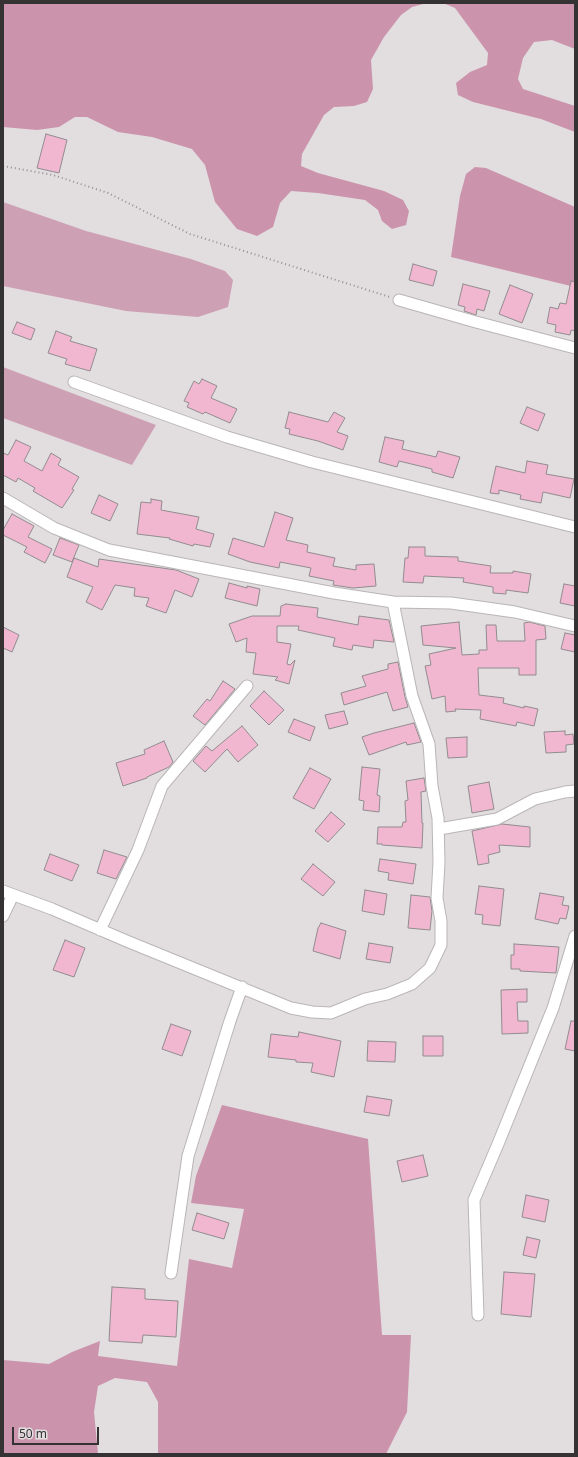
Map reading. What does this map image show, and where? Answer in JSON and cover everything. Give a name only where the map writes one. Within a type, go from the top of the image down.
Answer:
[{"type":"street","points":[[398,300],[575,348]]},
{"type":"street","points":[[74,382],[227,437],[312,462],[575,527]]},
{"type":"street","points":[[3,498],[54,528],[109,550],[334,593],[393,602],[451,603],[514,612],[575,626]]},
{"type":"street","points":[[3,916],[8,893],[52,909],[292,1008],[312,1012],[331,1013],[365,999],[387,994],[412,984],[430,968],[441,945],[441,921],[437,898],[439,862],[438,818],[432,786],[429,744],[412,696],[393,602]]},
{"type":"street","points":[[100,930],[138,850],[162,786],[246,686]]},
{"type":"street","points":[[438,829],[498,819],[535,799],[575,791]]},
{"type":"street","points":[[478,1315],[474,1200],[553,1008],[575,936]]},
{"type":"street","points":[[171,1273],[188,1156],[242,987]]},
{"type":"path","points":[[3,166],[53,175],[108,194],[190,234],[398,300]]},
{"type":"shaded area","points":[[3,3],[427,3],[412,7],[401,15],[384,37],[371,60],[373,89],[367,102],[354,106],[334,107],[324,115],[302,154],[301,166],[318,173],[384,191],[403,200],[409,211],[406,225],[392,229],[382,221],[378,210],[365,200],[318,193],[291,191],[280,203],[273,227],[257,236],[237,229],[215,202],[205,165],[192,149],[152,137],[118,132],[87,117],[75,117],[59,127],[37,130],[3,127]]},
{"type":"shaded area","points":[[443,3],[575,3],[575,49],[552,40],[534,42],[523,58],[518,79],[523,89],[575,106],[575,132],[541,119],[473,102],[458,95],[456,83],[470,72],[487,65],[488,53],[455,8]]},
{"type":"shaded area","points":[[475,167],[486,168],[575,207],[575,287],[451,257],[460,196],[466,174]]},
{"type":"shaded area","points":[[3,202],[86,231],[191,259],[225,271],[233,280],[228,307],[198,317],[126,311],[3,286]]},
{"type":"shaded area","points":[[3,367],[156,425],[132,465],[3,418]]},
{"type":"shaded area","points":[[222,1105],[368,1139],[382,1335],[411,1335],[407,1412],[386,1454],[158,1454],[158,1402],[147,1382],[115,1378],[98,1386],[94,1412],[98,1454],[3,1454],[3,1360],[49,1364],[72,1352],[100,1341],[98,1356],[177,1366],[189,1259],[232,1268],[244,1209],[191,1203],[196,1176]]},
{"type":"building","points":[[46,134],[67,140],[59,173],[37,168]]},
{"type":"building","points":[[413,264],[437,271],[433,286],[409,280]]},
{"type":"building","points":[[571,281],[575,282],[575,331],[571,330],[570,335],[555,332],[556,325],[547,323],[550,307],[558,309],[560,303],[566,304]]},
{"type":"building","points":[[463,284],[490,291],[484,311],[477,309],[476,315],[464,311],[465,307],[458,305]]},
{"type":"building","points":[[510,285],[533,294],[522,323],[499,314]]},
{"type":"building","points":[[17,322],[35,329],[31,340],[12,333]]},
{"type":"building","points":[[56,331],[72,337],[70,341],[97,349],[90,371],[65,364],[67,359],[48,353]]},
{"type":"building","points":[[202,379],[217,386],[211,398],[237,409],[230,423],[205,412],[203,414],[187,407],[189,403],[184,401],[194,381],[199,384]]},
{"type":"building","points":[[527,407],[545,414],[538,431],[520,423]]},
{"type":"building","points":[[289,412],[328,422],[334,412],[345,418],[337,432],[348,436],[343,450],[318,441],[289,434],[290,429],[285,428]]},
{"type":"building","points":[[385,437],[404,441],[402,449],[436,457],[438,451],[460,457],[453,478],[432,472],[432,469],[399,461],[397,467],[379,462]]},
{"type":"building","points":[[16,440],[31,447],[24,461],[42,471],[51,453],[61,459],[58,465],[79,477],[72,489],[74,490],[62,508],[33,491],[35,488],[18,478],[16,482],[3,475],[3,453],[8,455]]},
{"type":"building","points":[[527,461],[548,465],[546,474],[574,479],[570,498],[543,492],[541,503],[520,499],[521,495],[499,490],[499,494],[490,493],[496,466],[525,473]]},
{"type":"building","points":[[99,495],[118,504],[110,521],[91,513]]},
{"type":"building","points":[[151,499],[162,501],[161,510],[199,517],[196,529],[214,534],[210,547],[194,544],[193,546],[169,539],[170,538],[137,534],[141,502],[151,503]]},
{"type":"building","points":[[275,512],[293,518],[286,540],[308,545],[307,552],[335,558],[333,566],[356,570],[356,565],[374,564],[376,586],[353,588],[333,585],[334,581],[309,576],[311,568],[280,562],[279,568],[250,562],[228,554],[233,538],[264,547]]},
{"type":"building","points":[[12,514],[34,526],[28,537],[52,549],[45,563],[24,552],[27,547],[3,535],[3,530]]},
{"type":"building","points":[[60,538],[79,545],[72,562],[53,555]]},
{"type":"building","points":[[409,547],[425,547],[425,556],[458,557],[458,561],[491,566],[490,573],[513,573],[513,571],[531,574],[528,593],[506,590],[506,594],[493,593],[493,587],[463,582],[464,578],[424,576],[423,583],[403,582],[405,558],[408,558]]},
{"type":"building","points":[[74,558],[98,567],[99,559],[176,570],[199,579],[192,597],[175,590],[166,613],[146,606],[149,598],[134,596],[135,588],[115,585],[102,610],[86,602],[93,587],[67,577]]},
{"type":"building","points":[[229,583],[247,588],[247,586],[260,589],[257,606],[225,598]]},
{"type":"building","points":[[564,584],[575,586],[575,606],[560,603]]},
{"type":"building","points":[[286,604],[318,608],[317,617],[358,625],[359,616],[389,620],[394,642],[374,640],[373,648],[353,645],[352,650],[333,646],[335,638],[298,630],[299,626],[277,626],[277,642],[291,644],[287,664],[290,665],[295,660],[289,684],[275,680],[278,677],[253,674],[256,653],[246,652],[247,638],[236,642],[229,624],[252,616],[280,616],[281,606]]},
{"type":"building","points":[[459,622],[462,655],[479,654],[479,650],[487,650],[486,625],[496,625],[497,641],[525,641],[524,623],[529,622],[545,626],[546,639],[536,640],[536,675],[519,675],[519,668],[478,668],[479,695],[504,698],[503,703],[524,708],[524,706],[538,709],[534,726],[517,722],[516,726],[480,719],[481,710],[455,709],[456,711],[446,712],[445,696],[432,699],[425,666],[431,665],[429,654],[456,648],[423,645],[421,626]]},
{"type":"building","points":[[3,627],[19,635],[12,652],[3,648]]},
{"type":"building","points":[[565,633],[575,635],[575,652],[561,649]]},
{"type":"building","points":[[398,662],[408,707],[393,711],[387,692],[344,705],[341,693],[366,686],[362,676],[388,669],[388,664]]},
{"type":"building","points":[[223,681],[235,689],[205,725],[193,716],[207,699],[210,701]]},
{"type":"building","points":[[264,691],[284,710],[269,725],[250,706]]},
{"type":"building","points":[[344,711],[348,724],[329,729],[325,715]]},
{"type":"building","points":[[294,719],[315,727],[310,741],[288,732]]},
{"type":"building","points":[[414,723],[421,742],[407,745],[406,742],[369,755],[362,737]]},
{"type":"building","points":[[242,726],[258,745],[238,762],[227,749],[205,772],[193,761],[206,746],[212,751]]},
{"type":"building","points":[[565,731],[565,735],[573,734],[574,744],[566,745],[566,752],[546,753],[544,732]]},
{"type":"building","points":[[467,737],[467,757],[448,758],[446,738]]},
{"type":"building","points":[[164,741],[173,762],[169,767],[147,778],[123,786],[116,763],[145,754],[144,750]]},
{"type":"building","points":[[362,767],[380,769],[377,795],[380,796],[379,812],[363,810],[364,801],[359,800]]},
{"type":"building","points":[[310,768],[331,779],[314,809],[293,798]]},
{"type":"building","points":[[424,778],[426,791],[421,792],[423,823],[422,848],[377,844],[378,827],[402,827],[403,822],[406,822],[405,801],[408,800],[406,781]]},
{"type":"building","points":[[489,782],[494,809],[472,813],[468,786]]},
{"type":"building","points":[[331,812],[345,824],[328,842],[315,831]]},
{"type":"building","points":[[502,824],[530,827],[530,847],[499,845],[500,852],[488,855],[489,863],[478,865],[472,831]]},
{"type":"building","points":[[104,850],[127,857],[116,879],[97,873]]},
{"type":"building","points":[[50,854],[79,865],[72,881],[44,870]]},
{"type":"building","points":[[380,859],[416,864],[413,884],[388,880],[389,873],[378,871]]},
{"type":"building","points":[[313,864],[335,882],[323,896],[301,879]]},
{"type":"building","points":[[479,886],[504,889],[500,926],[482,924],[483,915],[475,914]]},
{"type":"building","points":[[365,890],[387,894],[384,915],[362,911]]},
{"type":"building","points":[[540,893],[564,897],[562,905],[569,906],[566,919],[560,918],[558,924],[535,919]]},
{"type":"building","points":[[411,895],[430,897],[432,911],[430,930],[408,928]]},
{"type":"building","points":[[321,923],[346,931],[340,959],[313,951],[318,928]]},
{"type":"building","points":[[65,940],[85,948],[74,977],[53,970]]},
{"type":"building","points":[[369,943],[393,947],[390,963],[366,959]]},
{"type":"building","points":[[514,944],[559,947],[556,973],[511,969],[511,955],[514,955]]},
{"type":"building","points":[[527,989],[527,1002],[517,1002],[518,1021],[528,1021],[528,1033],[502,1034],[501,990]]},
{"type":"building","points":[[571,1021],[575,1021],[575,1051],[565,1049]]},
{"type":"building","points":[[171,1024],[191,1031],[182,1056],[162,1049]]},
{"type":"building","points":[[299,1032],[341,1041],[334,1077],[311,1072],[313,1063],[296,1062],[296,1060],[268,1057],[271,1034],[298,1037]]},
{"type":"building","points":[[423,1036],[443,1036],[443,1056],[423,1056]]},
{"type":"building","points":[[368,1041],[396,1042],[395,1062],[367,1061]]},
{"type":"building","points":[[367,1096],[392,1100],[389,1116],[364,1112]]},
{"type":"building","points":[[423,1155],[428,1176],[402,1182],[397,1161]]},
{"type":"building","points":[[526,1195],[549,1200],[545,1222],[522,1217]]},
{"type":"building","points":[[197,1213],[229,1223],[224,1239],[192,1230]]},
{"type":"building","points":[[527,1237],[540,1240],[536,1258],[523,1255]]},
{"type":"building","points":[[504,1272],[535,1274],[531,1317],[501,1314]]},
{"type":"building","points":[[112,1287],[145,1289],[145,1299],[178,1301],[176,1337],[143,1335],[142,1343],[109,1341]]}]
